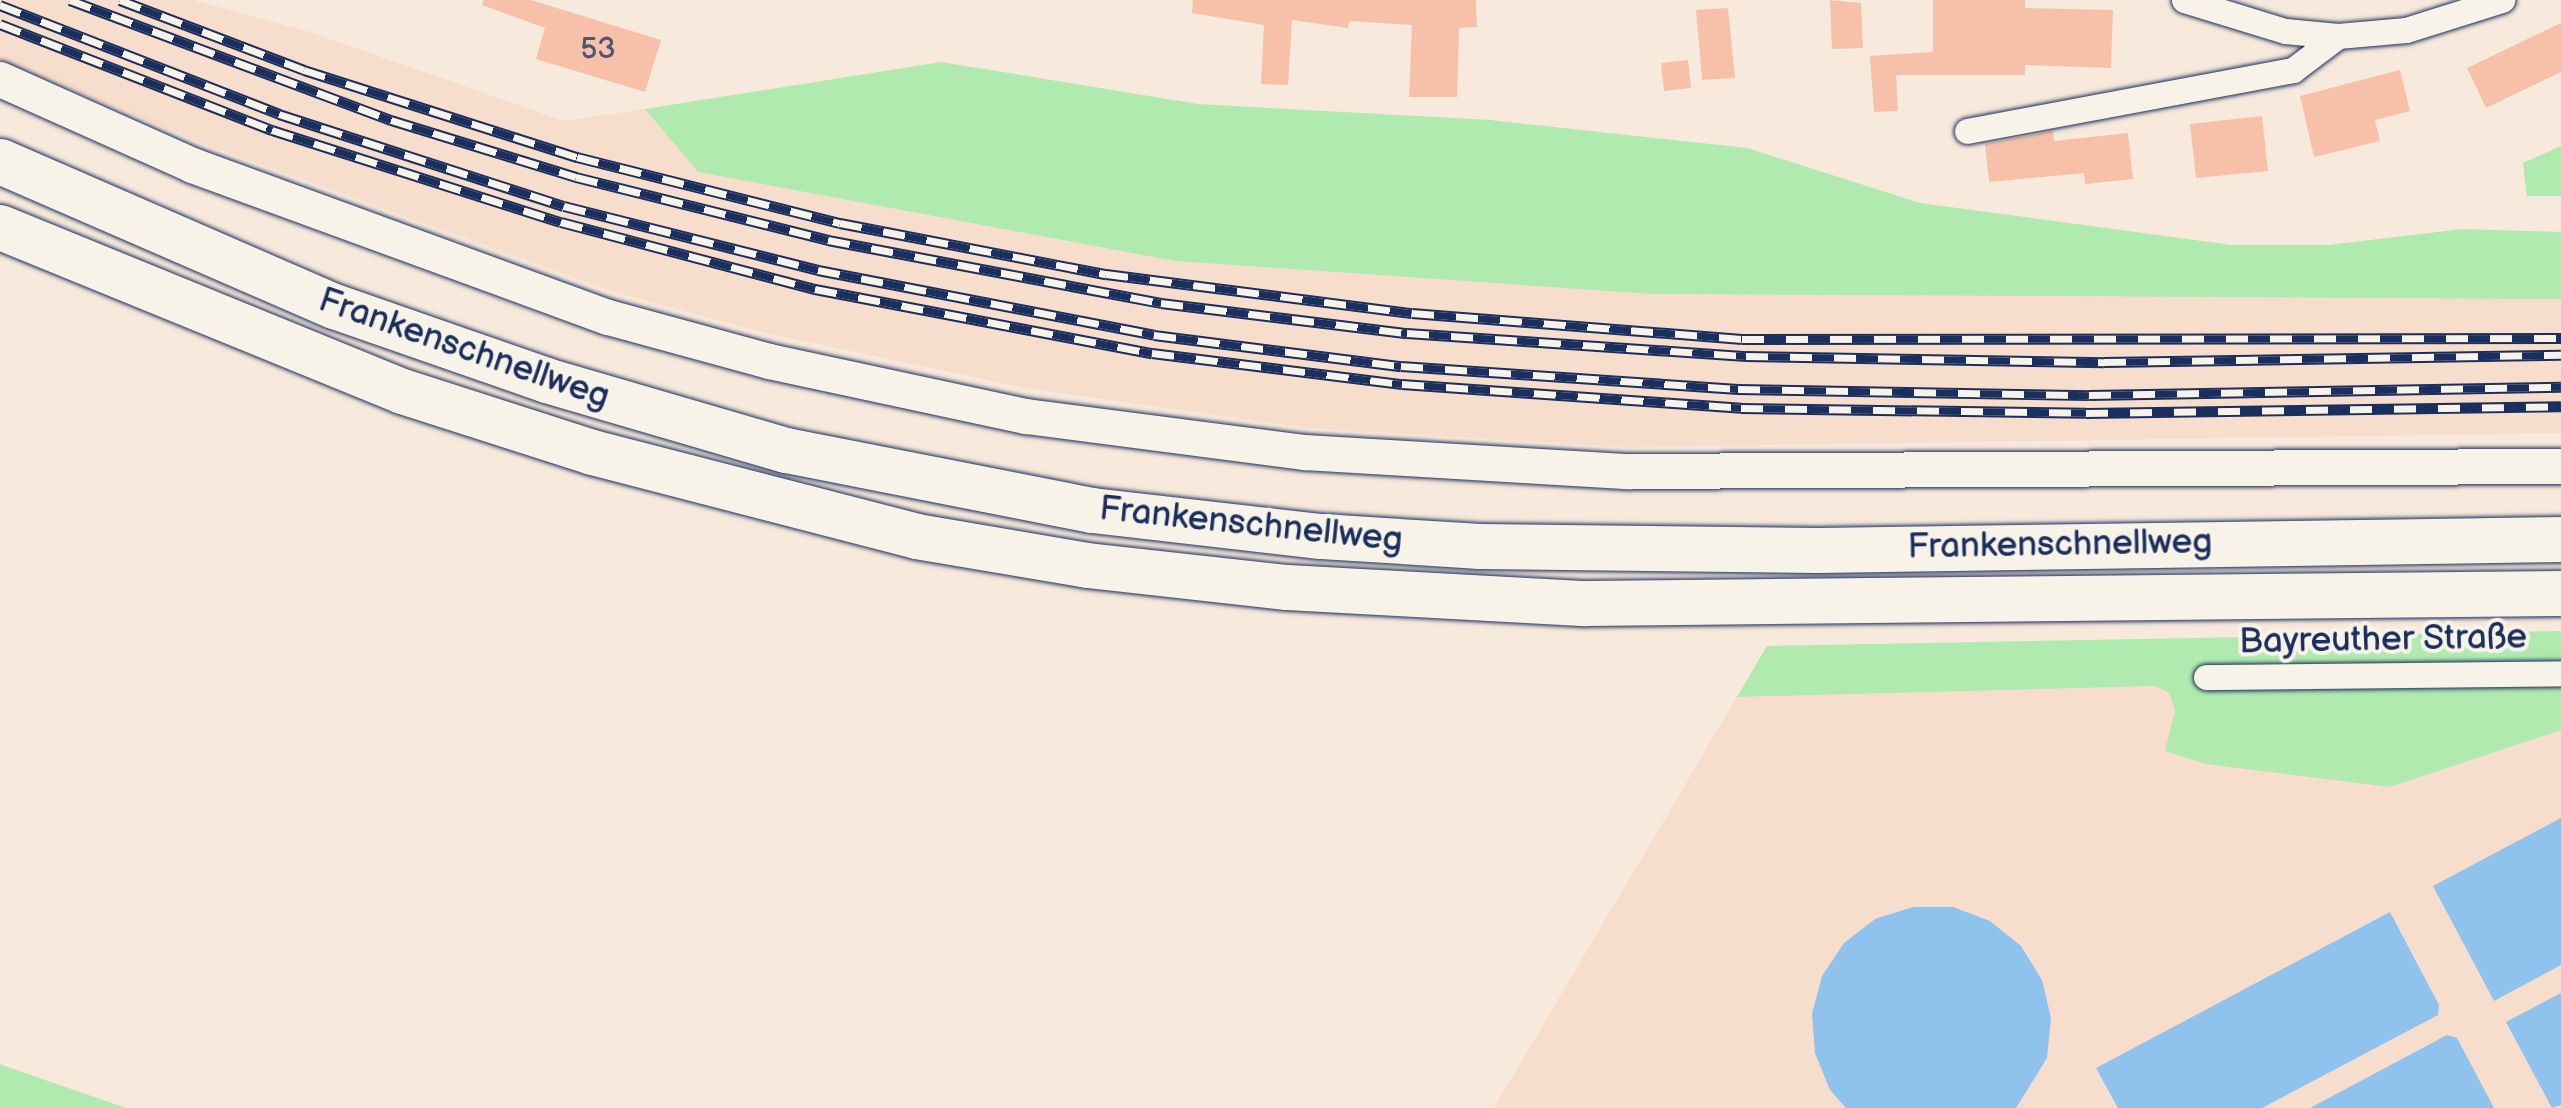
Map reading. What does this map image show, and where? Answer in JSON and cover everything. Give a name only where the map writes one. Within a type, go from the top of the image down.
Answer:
[{"type":"highway","name":"Frankenschnellweg","points":[[0,161],[334,306],[546,380],[786,450],[1092,510],[1321,536],[1480,546],[1817,550],[2561,539]]},
{"type":"highway","name":"Frankenschnellweg","points":[[0,228],[402,391],[592,452],[916,536],[1087,565],[1287,587],[1586,603],[2561,593]]},
{"type":"main road","points":[[0,78],[192,164],[608,317],[769,361],[1026,416],[1305,452],[1628,471],[2561,466]]},
{"type":"street","points":[[2184,0],[2285,32],[2338,36],[2406,30],[2502,0]]},
{"type":"street","points":[[1967,131],[2292,70],[2338,36]]},
{"type":"street","name":"Bayreuther Straße","points":[[2206,677],[2561,673]]},
{"type":"shaded area","points":[[0,0],[193,0],[310,32],[564,121],[645,109],[698,172],[1175,261],[1651,294],[2561,299],[2561,433],[1630,447],[1309,428],[1030,389],[765,333],[614,292],[205,144],[0,61]]},
{"type":"shaded area","points":[[2156,686],[2169,693],[2175,710],[2166,751],[2206,764],[2390,787],[2561,730],[2561,1108],[1494,1108],[1737,697]]},
{"type":"green space","points":[[941,62],[1198,104],[1490,120],[1747,148],[1920,203],[2232,245],[2328,245],[2463,229],[2561,232],[2561,299],[1651,294],[1175,261],[698,172],[645,109]]},
{"type":"green space","points":[[2561,146],[2561,196],[2527,196],[2523,163]]},
{"type":"green space","points":[[2561,631],[2561,730],[2390,787],[2206,764],[2165,751],[2175,710],[2169,693],[2156,686],[1737,697],[1767,646]]},
{"type":"green space","points":[[2,1065],[126,1108],[0,1108]]},
{"type":"water","points":[[2561,818],[2561,965],[2494,1001],[2433,886]]},
{"type":"water","points":[[1913,907],[1953,907],[1990,921],[2021,946],[2042,980],[2051,1018],[2047,1058],[2016,1108],[1846,1108],[1830,1090],[1815,1053],[1812,1014],[1822,976],[1844,943],[1875,919]]},
{"type":"water","points":[[2390,912],[2439,1005],[2438,1015],[2262,1108],[2118,1108],[2096,1068]]},
{"type":"water","points":[[2561,993],[2561,1105],[2552,1108],[2506,1022]]},
{"type":"water","points":[[2447,1035],[2457,1038],[2494,1108],[2310,1108]]},
{"type":"building","points":[[484,0],[531,0],[661,40],[645,92],[536,59],[545,28],[482,5]]},
{"type":"building","points":[[1193,0],[1476,0],[1477,27],[1459,28],[1457,97],[1409,97],[1412,25],[1349,21],[1348,28],[1292,20],[1288,85],[1261,84],[1264,25],[1192,13]]},
{"type":"building","points":[[1830,0],[1861,3],[1863,48],[1832,49]]},
{"type":"building","points":[[1933,0],[2025,0],[2025,8],[2113,10],[2111,68],[2025,65],[2025,75],[1896,75],[1898,111],[1874,112],[1870,56],[1933,52]]},
{"type":"building","points":[[1728,8],[1735,78],[1702,80],[1696,10]]},
{"type":"building","points":[[2561,23],[2561,72],[2486,108],[2467,68]]},
{"type":"building","points":[[1688,60],[1691,88],[1664,91],[1661,63]]},
{"type":"building","points":[[2400,70],[2410,111],[2375,120],[2380,141],[2314,157],[2300,96]]},
{"type":"building","points":[[2262,116],[2268,171],[2196,178],[2190,124]]},
{"type":"building","points":[[2053,131],[2054,141],[2128,133],[2133,179],[2085,184],[2084,173],[1989,182],[1985,144]]},
{"type":"railway","points":[[70,0],[391,120],[576,177],[828,240],[1161,303],[1407,333],[1746,356],[2104,362],[2561,355]]},
{"type":"railway","points":[[120,0],[304,70],[577,157],[840,223],[1106,274],[1412,313],[1742,339],[2561,338]]},
{"type":"railway","points":[[0,5],[279,114],[564,206],[818,270],[1154,335],[1401,366],[1738,389],[2089,395],[2561,387]]},
{"type":"railway","points":[[0,24],[272,130],[561,222],[815,289],[1152,353],[1402,384],[1741,408],[2086,413],[2561,406]]}]
